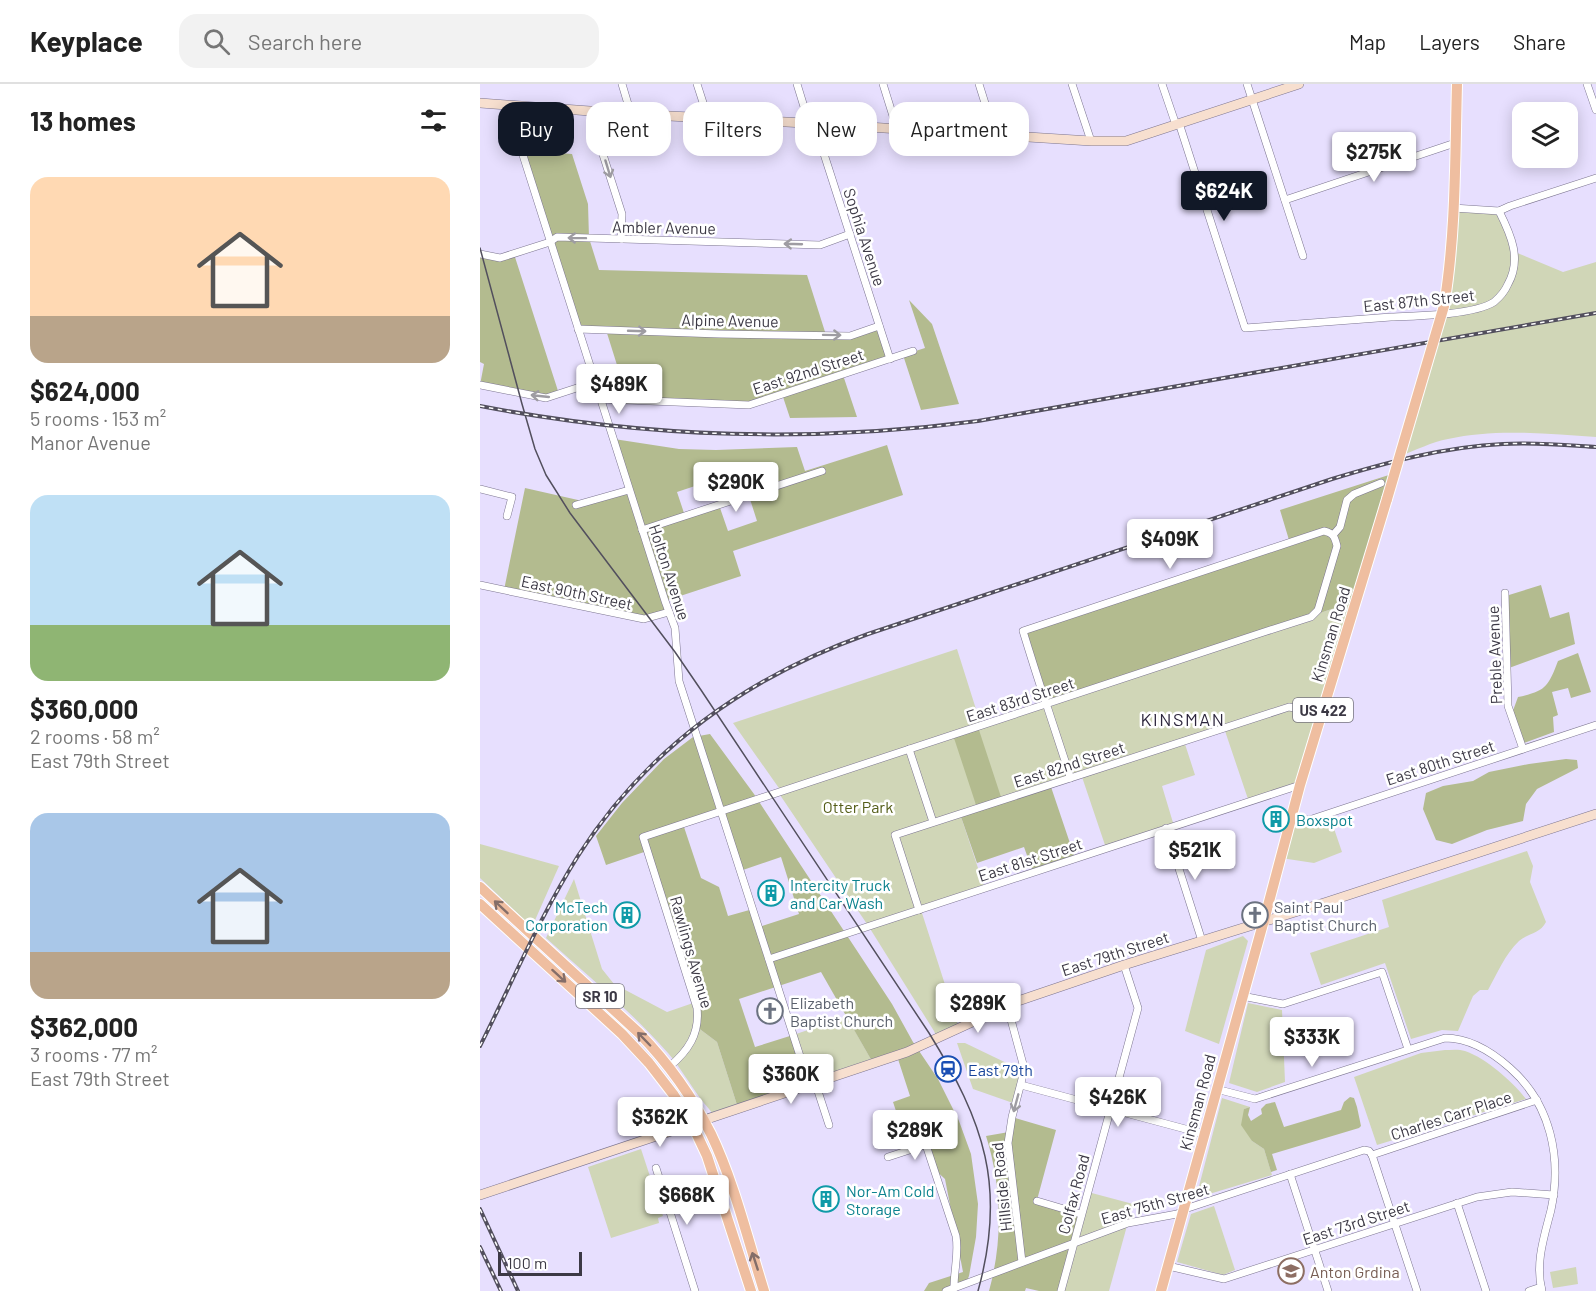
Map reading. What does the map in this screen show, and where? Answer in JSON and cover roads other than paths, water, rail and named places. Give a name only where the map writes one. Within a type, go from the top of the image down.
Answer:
[{"type":"main road","points":[[1029,137],[1126,141],[1299,84]]},
{"type":"main road","name":"Kinsman Road","points":[[1161,1291],[1264,923],[1300,785],[1444,306],[1453,230],[1457,84]]},
{"type":"main road","points":[[480,103],[498,104]]},
{"type":"main road","name":"East 79th Street","points":[[480,1195],[917,1048],[1007,1005],[1596,814]]},
{"type":"main road","name":"SR 10","points":[[480,887],[639,1033],[669,1067],[690,1097],[715,1144],[730,1183],[764,1291]]},
{"type":"main road","name":"SR 10","points":[[480,904],[629,1041],[662,1078],[692,1124],[711,1167],[751,1291]]},
{"type":"street","points":[[622,84],[627,102]]},
{"type":"street","points":[[697,84],[703,102]]},
{"type":"street","name":"Sophia Avenue","points":[[797,84],[804,102]]},
{"type":"street","points":[[883,84],[889,103]]},
{"type":"street","points":[[979,84],[985,102]]},
{"type":"street","points":[[1072,84],[1091,141]]},
{"type":"street","points":[[1162,84],[1178,124]]},
{"type":"street","points":[[1247,84],[1303,256]]},
{"type":"street","points":[[1587,84],[1596,110]]},
{"type":"street","name":"East 87th Street","points":[[1178,124],[1245,328],[1437,314],[1473,310],[1485,306],[1502,294],[1513,276],[1515,264],[1513,242],[1499,212]]},
{"type":"street","points":[[1285,200],[1455,143]]},
{"type":"street","name":"Holton Avenue","points":[[523,156],[675,628],[679,681],[769,959],[829,1125]]},
{"type":"street","points":[[603,156],[622,214],[621,239]]},
{"type":"street","name":"Sophia Avenue","points":[[823,156],[890,359]]},
{"type":"street","points":[[1453,208],[1499,212],[1510,206],[1596,178]]},
{"type":"street","name":"Ambler Avenue","points":[[480,254],[500,258],[550,242],[557,237],[819,245],[850,234]]},
{"type":"street","name":"Alpine Avenue","points":[[578,329],[850,336],[879,326]]},
{"type":"street","name":"East 92nd Street","points":[[601,399],[750,405],[914,351]]},
{"type":"street","points":[[480,385],[546,398],[596,382]]},
{"type":"street","points":[[642,530],[822,471]]},
{"type":"street","points":[[1070,778],[1023,631],[1324,531],[1333,535],[1340,527],[1347,500],[1354,494],[1381,483]]},
{"type":"street","points":[[480,489],[512,497],[507,516]]},
{"type":"street","points":[[576,505],[629,490]]},
{"type":"street","name":"East 83rd Street","points":[[643,837],[1311,616],[1318,610],[1337,546],[1333,535]]},
{"type":"street","name":"East 90th Street","points":[[480,585],[644,619],[669,612]]},
{"type":"street","name":"Preble Avenue","points":[[1505,593],[1508,706],[1523,749]]},
{"type":"street","name":"East 82nd Street","points":[[919,910],[895,835],[1289,706],[1322,713]]},
{"type":"street","name":"East 80th Street","points":[[1292,818],[1309,820],[1596,725]]},
{"type":"street","points":[[909,749],[933,822]]},
{"type":"street","name":"East 81st Street","points":[[769,959],[1300,785]]},
{"type":"street","points":[[1166,828],[1202,941]]},
{"type":"street","name":"Rawlings Avenue","points":[[643,837],[698,1011],[697,1027],[691,1044],[669,1067]]},
{"type":"street","name":"Colfax Road","points":[[1061,1291],[1138,1008],[1124,966]]},
{"type":"street","points":[[1242,996],[1283,1004],[1382,972],[1408,1049]]},
{"type":"street","name":"Hillside Road","points":[[1007,1005],[1023,1059],[1021,1085],[1008,1143],[1022,1262]]},
{"type":"street","points":[[1216,1089],[1256,1100],[1445,1038],[1460,1039],[1495,1055],[1514,1071],[1538,1100],[1552,1136],[1555,1168],[1554,1195],[1540,1257],[1542,1289],[1529,1291]]},
{"type":"street","points":[[1021,1085],[1204,1134]]},
{"type":"street","name":"Charles Carr Place","points":[[1372,1155],[1538,1100]]},
{"type":"street","points":[[888,1157],[934,1142]]},
{"type":"street","points":[[926,1145],[956,1236],[958,1250],[954,1288]]},
{"type":"street","name":"East 75th Street","points":[[946,1291],[1128,1222],[1177,1214],[1364,1150],[1369,1151],[1372,1155]]},
{"type":"street","points":[[1372,1155],[1417,1291]]},
{"type":"street","points":[[656,1167],[695,1291]]},
{"type":"street","points":[[1290,1174],[1328,1291]]},
{"type":"street","name":"East 73rd Street","points":[[1168,1266],[1224,1279],[1477,1197],[1501,1192],[1554,1195]]},
{"type":"street","points":[[1037,1200],[1082,1214]]},
{"type":"street","points":[[1457,1203],[1486,1291]]},
{"type":"tram line","points":[[480,248],[535,449],[546,475],[570,513],[701,690],[929,1033],[964,1096],[985,1156],[990,1187],[990,1219],[986,1254],[978,1291]]},
{"type":"railway","points":[[480,406],[542,417],[666,431],[791,434],[915,428],[978,421],[1596,313]]},
{"type":"railway","points":[[480,1046],[551,902],[578,856],[606,817],[636,781],[669,749],[704,720],[742,694],[781,672],[824,651],[868,634],[1374,467],[1459,448],[1503,444],[1596,447]]},
{"type":"railway","points":[[480,1209],[518,1291]]},
{"type":"railway","points":[[480,1247],[501,1291]]},
{"type":"place","name":"Boxspot","points":[[1276,819]]},
{"type":"place","name":"Intercity Truck and Car Wash","points":[[771,893]]},
{"type":"place","name":"McTech Corporation","points":[[627,915]]},
{"type":"place","name":"Saint Paul Baptist Church","points":[[1255,915]]},
{"type":"place","name":"Elizabeth Baptist Church","points":[[770,1011]]},
{"type":"place","name":"East 79th","points":[[948,1069]]},
{"type":"place","name":"Nor-Am Cold Storage","points":[[826,1199]]},
{"type":"place","name":"Anton Grdina","points":[[1291,1271]]},
{"type":"district","name":"KINSMAN","points":[[1183,719]]},
{"type":"park label","name":"Otter Park","points":[[858,806]]}]
